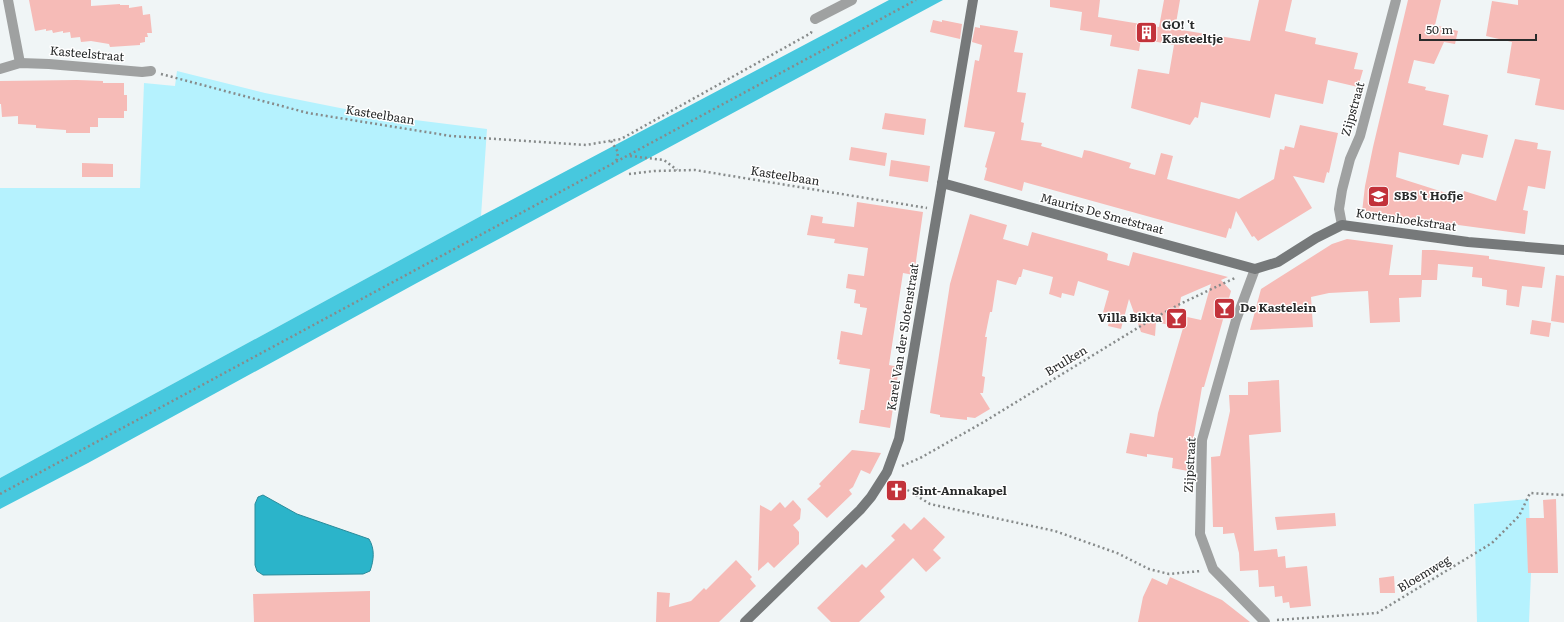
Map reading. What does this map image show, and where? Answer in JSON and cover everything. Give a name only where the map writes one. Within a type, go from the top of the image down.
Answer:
[{"type":"street","points":[[8,0],[20,63]]},
{"type":"street","points":[[815,20],[852,0]]},
{"type":"street","name":"Karel Van der Slotenstraat","points":[[745,622],[860,510],[871,497],[885,476],[899,439],[973,0]]},
{"type":"street","name":"Zijpstraat","points":[[1342,225],[1339,209],[1342,190],[1350,159],[1360,136],[1396,0]]},
{"type":"street","name":"Kasteelstraat","points":[[0,69],[20,63],[142,72],[152,71]]},
{"type":"street","name":"Maurits De Smetstraat","points":[[942,184],[1255,269]]},
{"type":"street","name":"Kortenhoekstraat","points":[[1255,269],[1278,262],[1316,238],[1342,225],[1468,242],[1564,250]]},
{"type":"street","name":"Zijpstraat","points":[[1255,269],[1236,320],[1202,440],[1200,534],[1214,569],[1269,621]]},
{"type":"path","points":[[0,494],[916,0]]},
{"type":"path","name":"Kasteelbaan","points":[[152,71],[179,80],[308,113],[451,136],[586,145],[620,139],[812,33],[815,20]]},
{"type":"path","points":[[611,141],[618,152],[614,164]]},
{"type":"path","points":[[629,156],[664,160],[677,170]]},
{"type":"path","name":"Kasteelbaan","points":[[629,174],[654,171],[696,170],[937,209]]},
{"type":"path","name":"Brulken","points":[[885,476],[982,423],[1149,321],[1180,304],[1255,269]]},
{"type":"path","points":[[885,476],[930,504],[1055,531],[1117,553],[1149,569],[1169,574],[1214,569]]},
{"type":"path","name":"Bloemweg","points":[[1269,621],[1286,618],[1377,613],[1492,543],[1519,516],[1530,493],[1564,495]]},
{"type":"shaded area","points":[[889,0],[943,0],[415,284],[88,463],[0,509],[0,478],[481,216]]},
{"type":"shaded area","points":[[177,71],[265,93],[375,115],[487,129],[481,216],[0,478],[0,188],[140,188],[144,83],[175,86]]},
{"type":"shaded area","points":[[263,495],[297,514],[369,539],[373,555],[370,571],[363,574],[263,575],[257,571],[255,565],[255,504],[258,497]]},
{"type":"shaded area","points":[[1529,499],[1531,573],[1529,622],[1477,622],[1474,504]]},
{"type":"building","points":[[29,0],[91,0],[91,6],[120,4],[129,5],[129,8],[142,6],[143,15],[150,14],[152,33],[147,33],[148,37],[145,37],[145,42],[140,43],[140,45],[110,47],[109,44],[91,41],[81,42],[80,37],[71,38],[70,32],[63,33],[63,31],[53,33],[52,30],[46,31],[46,29],[35,31]]},
{"type":"building","points":[[1050,0],[1100,0],[1098,17],[1159,27],[1164,0],[1180,0],[1175,29],[1250,41],[1259,0],[1292,0],[1285,31],[1316,38],[1315,44],[1358,53],[1354,69],[1363,70],[1358,87],[1328,80],[1323,104],[1275,94],[1270,118],[1201,102],[1198,118],[1195,117],[1190,125],[1131,108],[1138,69],[1169,74],[1174,45],[1141,39],[1139,51],[1110,46],[1112,35],[1080,30],[1082,12],[1050,7]]},
{"type":"building","points":[[1408,0],[1441,0],[1435,25],[1458,31],[1455,44],[1444,42],[1434,64],[1414,60],[1408,83],[1426,87],[1425,90],[1449,95],[1443,125],[1488,135],[1483,158],[1462,154],[1459,165],[1399,152],[1396,177],[1462,198],[1464,191],[1496,201],[1515,139],[1538,143],[1537,149],[1551,151],[1545,189],[1528,186],[1523,210],[1528,211],[1525,234],[1362,212],[1365,186],[1373,147]]},
{"type":"building","points":[[1518,0],[1564,0],[1564,110],[1535,105],[1540,79],[1507,73],[1512,42],[1486,36],[1492,1],[1518,5]]},
{"type":"building","points":[[933,20],[942,22],[942,20],[962,24],[960,39],[930,32]]},
{"type":"building","points":[[980,25],[1018,31],[1014,52],[1023,53],[1017,92],[1026,93],[1021,122],[1024,123],[1021,140],[1042,143],[1041,146],[1082,158],[1084,150],[1090,151],[1131,163],[1129,168],[1155,175],[1161,153],[1173,156],[1167,179],[1239,199],[1274,179],[1280,149],[1284,150],[1285,146],[1294,148],[1300,125],[1338,133],[1329,173],[1327,172],[1324,183],[1293,176],[1312,208],[1258,241],[1254,236],[1252,237],[1236,211],[1231,229],[1229,228],[1226,238],[1024,182],[1022,191],[984,180],[987,168],[985,167],[995,132],[964,127],[975,60],[979,61],[982,45],[972,42],[975,27],[980,28]]},
{"type":"building","points":[[0,81],[103,81],[103,83],[124,83],[124,95],[127,95],[127,111],[124,111],[124,118],[98,118],[98,127],[90,127],[90,133],[66,133],[66,130],[36,128],[36,125],[18,124],[18,116],[2,117],[0,104]]},
{"type":"building","points":[[885,113],[926,119],[924,135],[882,129]]},
{"type":"building","points":[[851,147],[887,153],[885,166],[849,160]]},
{"type":"building","points":[[891,160],[930,166],[928,182],[889,176]]},
{"type":"building","points":[[82,163],[113,164],[113,177],[82,177]]},
{"type":"building","points":[[857,202],[923,212],[914,275],[903,273],[889,365],[899,367],[890,428],[859,423],[861,410],[864,410],[870,369],[839,364],[840,360],[837,359],[841,331],[862,335],[867,308],[860,307],[860,304],[854,303],[856,290],[846,288],[848,274],[864,276],[868,248],[834,243],[835,239],[807,235],[811,215],[823,217],[822,223],[854,227]]},
{"type":"building","points":[[970,214],[1007,225],[1003,239],[1028,246],[1032,232],[1104,252],[1108,254],[1107,260],[1129,266],[1133,252],[1228,277],[1221,280],[1231,291],[1204,387],[1202,387],[1188,471],[1172,468],[1173,458],[1147,454],[1147,457],[1126,453],[1130,433],[1154,437],[1158,413],[1183,328],[1156,322],[1155,336],[1141,332],[1129,299],[1121,329],[1108,326],[1110,318],[1102,316],[1109,291],[1078,281],[1074,296],[1062,293],[1061,298],[1049,294],[1053,277],[1023,269],[1021,277],[1019,277],[1016,285],[997,280],[992,312],[990,312],[985,337],[987,337],[982,376],[985,377],[983,393],[980,393],[990,409],[975,418],[967,417],[967,420],[940,417],[940,415],[930,413],[950,284]],"holes":[[[1211,284],[1201,320],[1178,315],[1181,297]]]},
{"type":"building","points":[[1347,239],[1393,245],[1389,275],[1421,275],[1422,250],[1434,250],[1489,256],[1489,259],[1545,267],[1542,288],[1522,286],[1519,307],[1506,305],[1507,290],[1482,286],[1482,278],[1472,277],[1473,267],[1438,264],[1437,280],[1422,280],[1421,297],[1399,298],[1400,322],[1370,323],[1368,291],[1329,293],[1311,297],[1313,327],[1250,330],[1261,289],[1332,244]]},
{"type":"building","points":[[1556,275],[1564,276],[1564,323],[1551,321]]},
{"type":"building","points":[[1532,320],[1551,323],[1549,337],[1530,334]]},
{"type":"building","points":[[1279,380],[1281,432],[1249,435],[1254,551],[1277,549],[1278,557],[1285,556],[1286,568],[1307,566],[1311,606],[1290,608],[1289,602],[1283,603],[1282,596],[1275,597],[1274,586],[1259,587],[1258,570],[1240,571],[1239,553],[1234,533],[1223,534],[1223,527],[1213,527],[1211,457],[1220,456],[1230,411],[1229,395],[1248,395],[1248,382]]},
{"type":"building","points":[[852,450],[881,453],[870,474],[861,470],[853,487],[849,490],[852,494],[827,518],[807,499],[821,486],[819,484]]},
{"type":"building","points":[[1556,499],[1558,573],[1528,573],[1526,518],[1544,518],[1543,500]]},
{"type":"building","points":[[793,500],[801,509],[800,519],[793,525],[799,532],[799,544],[774,568],[768,562],[758,571],[760,505],[771,511],[780,502],[785,508]]},
{"type":"building","points":[[1335,513],[1336,526],[1277,530],[1275,517]]},
{"type":"building","points":[[924,517],[945,537],[933,550],[941,558],[926,572],[913,558],[880,591],[885,597],[859,622],[831,622],[817,608],[862,564],[866,568],[895,540],[891,536],[904,523],[911,530]]},
{"type":"building","points":[[736,560],[752,577],[750,579],[756,586],[719,622],[656,622],[657,592],[670,593],[669,607],[691,601],[704,588],[706,590]]},
{"type":"building","points":[[1394,576],[1395,593],[1380,593],[1379,578]]},
{"type":"building","points":[[1170,577],[1222,600],[1250,622],[1138,622],[1143,597],[1152,578],[1167,585]]},
{"type":"building","points":[[370,591],[370,622],[254,622],[253,594]]},
{"type":"place","name":"GO! 't Kasteeltje","points":[[1146,32]]},
{"type":"place","name":"SBS 't Hofje","points":[[1378,196]]},
{"type":"place","name":"De Kastelein","points":[[1224,308]]},
{"type":"place","name":"Villa Bikta","points":[[1177,318]]},
{"type":"place","name":"Sint-Annakapel","points":[[897,491]]}]
